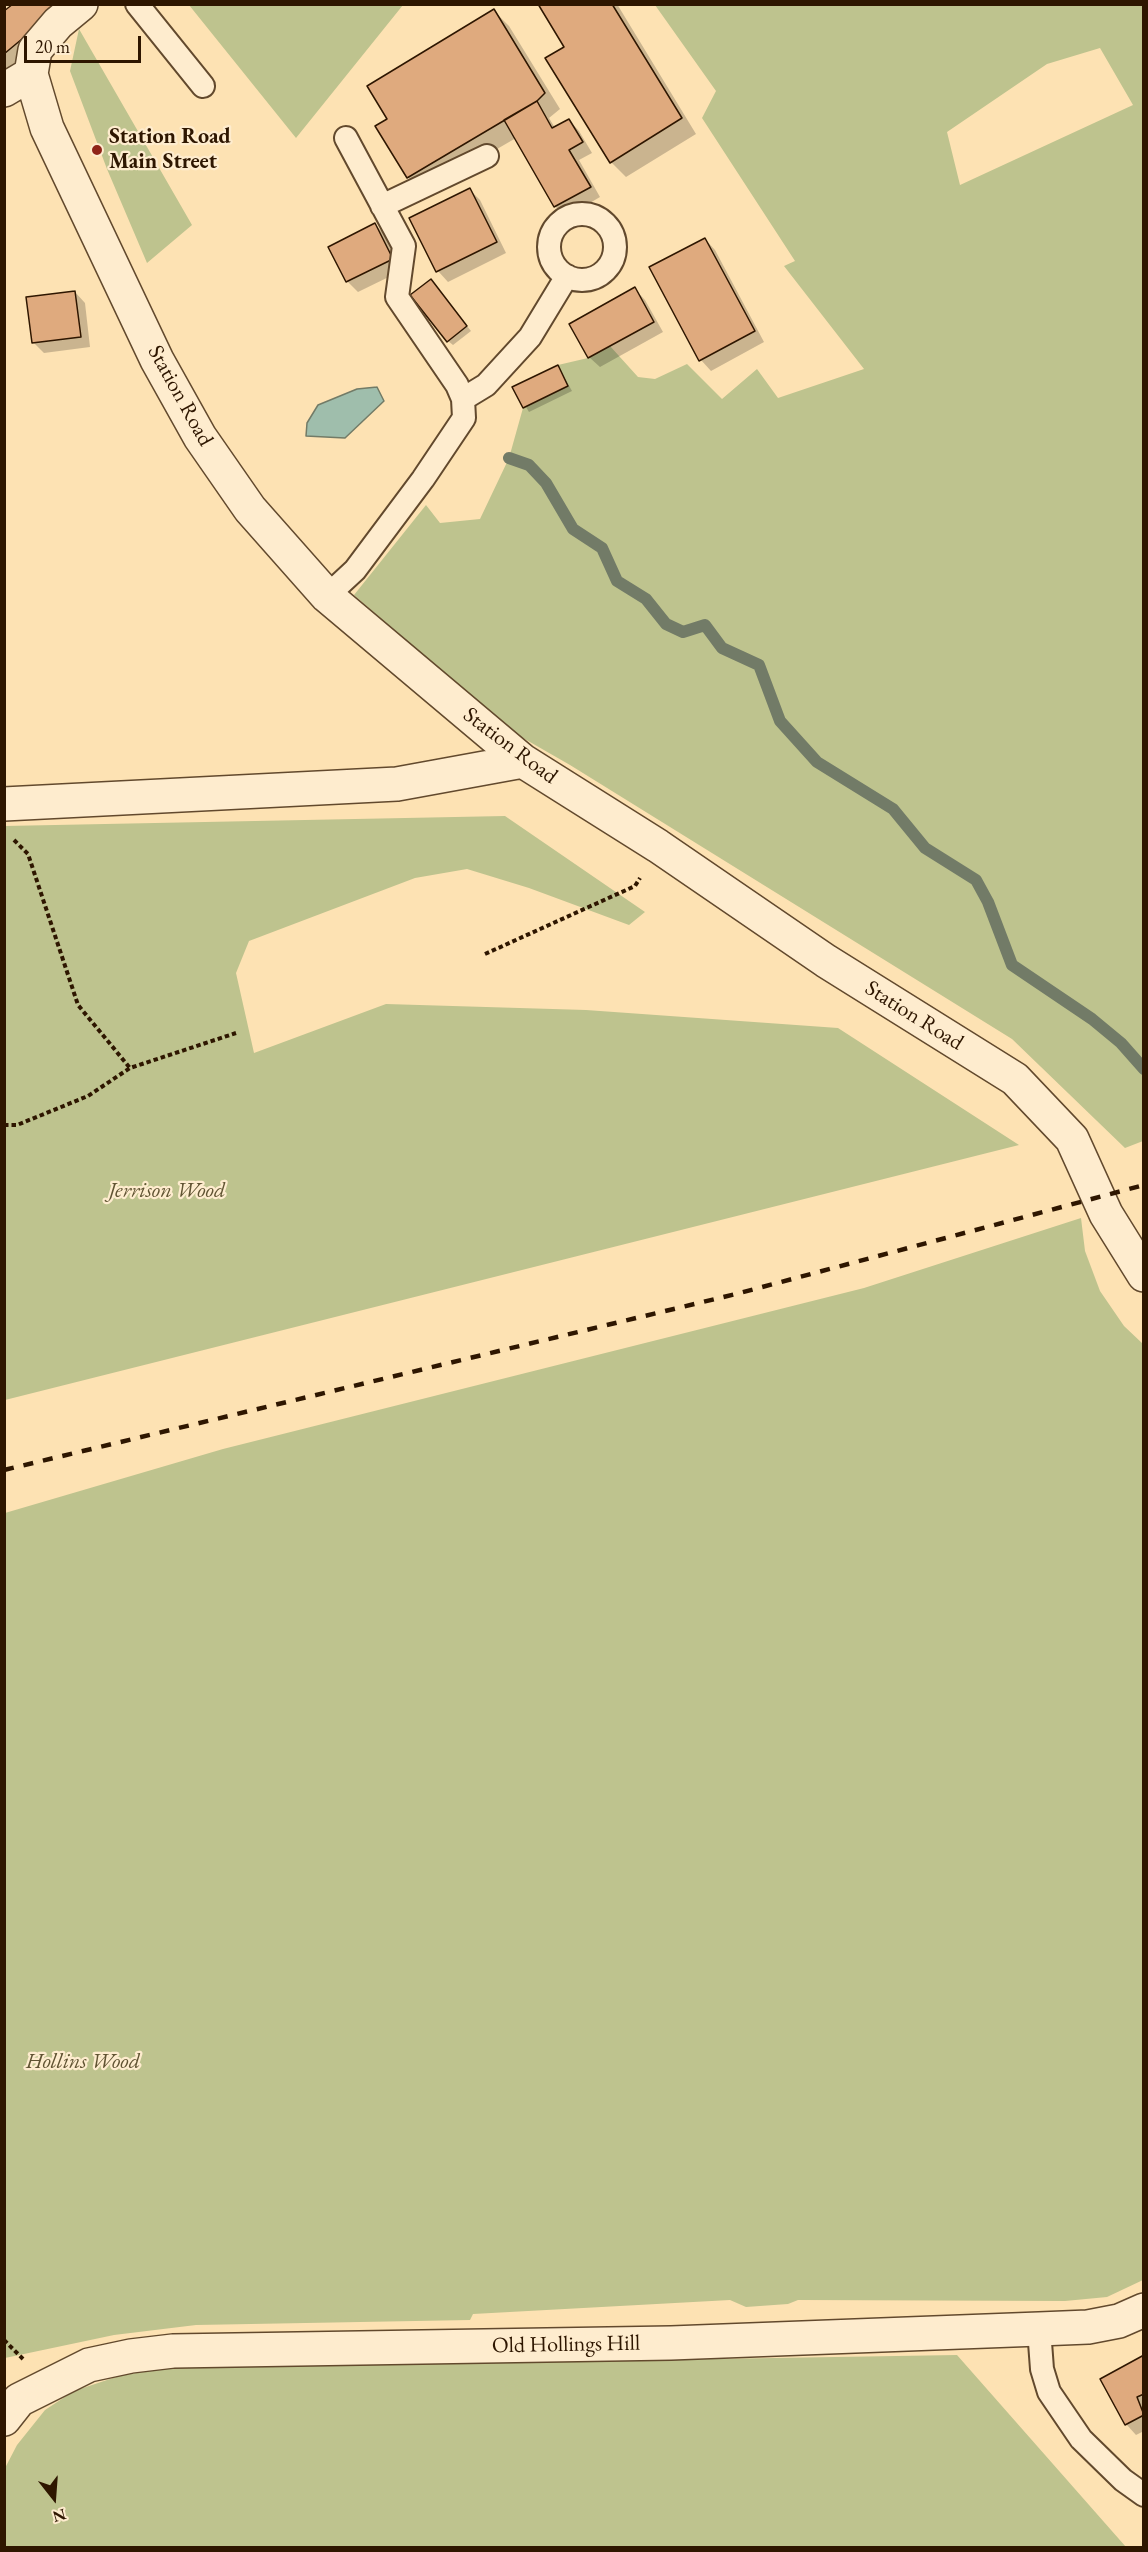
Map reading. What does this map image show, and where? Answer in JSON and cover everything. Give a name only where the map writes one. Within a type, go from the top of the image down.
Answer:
[{"type":"street","points":[[18,82],[35,50],[58,23],[81,4]]},
{"type":"street","name":"Station Road","points":[[18,82],[47,128],[158,360],[200,437],[250,509],[327,596],[523,761],[658,846],[826,960],[1015,1079],[1072,1139],[1106,1214],[1143,1275]]},
{"type":"street","points":[[4,804],[397,784],[523,761]]},
{"type":"street","name":"Old Hollings Hill","points":[[4,2419],[19,2400],[89,2365],[173,2350],[671,2343],[1088,2327],[1119,2321],[1143,2310]]},
{"type":"lane","points":[[138,4],[203,86]]},
{"type":"lane","points":[[327,596],[355,570],[423,479],[464,418],[463,399],[457,385],[397,297],[404,246],[346,138]]},
{"type":"lane","points":[[382,206],[487,156]]},
{"type":"lane","points":[[463,399],[486,385],[530,337],[567,276]]},
{"type":"lane","points":[[1039,2329],[1042,2369],[1049,2392],[1081,2439],[1123,2480],[1143,2494]]},
{"type":"path","points":[[12,838],[28,854],[78,1005],[130,1068]]},
{"type":"path","points":[[485,954],[635,886],[658,846]]},
{"type":"path","points":[[4,1125],[18,1125],[88,1096],[130,1068],[236,1034]]},
{"type":"green space","points":[[189,5],[403,5],[296,138]]},
{"type":"green space","points":[[655,5],[1143,5],[1143,1141],[1125,1148],[1012,1039],[570,765],[509,730],[354,595],[426,505],[440,523],[480,519],[509,458],[523,408],[568,386],[558,365],[588,358],[610,346],[638,377],[655,379],[687,364],[722,399],[757,369],[778,398],[864,369],[784,266],[795,261],[702,118],[716,91]],"holes":[[[1100,48],[1133,105],[960,185],[947,132],[1047,64]]]},
{"type":"green space","points":[[79,29],[192,225],[147,263],[107,169],[70,71]]},
{"type":"green space","name":"Jerrison Wood","points":[[505,816],[645,912],[629,925],[529,888],[467,869],[415,878],[249,941],[236,973],[254,1053],[386,1004],[586,1010],[838,1028],[1019,1145],[5,1400],[5,826]]},
{"type":"green space","name":"Hollins Wood","points":[[1081,1218],[1085,1251],[1100,1291],[1124,1326],[1143,1344],[1143,2280],[1107,2297],[1065,2301],[798,2300],[788,2304],[746,2307],[730,2300],[473,2314],[470,2320],[196,2325],[114,2335],[5,2358],[5,1513],[223,1449],[864,1288]]},
{"type":"green space","points":[[957,2355],[1126,2547],[5,2547],[4,2470],[17,2445],[45,2410],[74,2391],[119,2376],[164,2368]]},
{"type":"shaded area","points":[[377,387],[384,401],[345,438],[306,436],[307,423],[318,405],[357,389]]},
{"type":"building","points":[[13,4],[64,4],[4,54],[4,11]]},
{"type":"building","points":[[538,4],[612,4],[682,118],[610,163],[545,58],[564,47]]},
{"type":"building","points":[[494,9],[545,93],[537,101],[407,178],[375,126],[387,119],[367,86]]},
{"type":"building","points":[[537,101],[552,128],[569,119],[583,142],[569,150],[591,187],[554,207],[504,120]]},
{"type":"building","points":[[470,188],[497,242],[436,272],[409,218]]},
{"type":"building","points":[[375,223],[393,259],[346,282],[328,247]]},
{"type":"building","points":[[705,238],[755,331],[699,361],[649,267]]},
{"type":"building","points":[[431,279],[467,326],[447,342],[410,295]]},
{"type":"building","points":[[635,287],[654,322],[588,358],[569,324]]},
{"type":"building","points":[[75,291],[81,337],[32,343],[26,297]]},
{"type":"building","points":[[558,365],[568,386],[523,408],[512,387]]},
{"type":"building","points":[[1144,2355],[1144,2394],[1137,2397],[1144,2415],[1125,2425],[1100,2379]]},
{"type":"waterway","points":[[509,458],[529,465],[546,483],[573,529],[602,548],[617,581],[646,599],[666,624],[683,632],[705,625],[722,648],[759,665],[780,721],[817,762],[893,809],[925,848],[976,880],[988,902],[1012,965],[1092,1019],[1121,1043],[1144,1069]]},
{"type":"railway","points":[[4,1470],[736,1294],[1144,1185]]},
{"type":"place","name":"Station Road Main Street","points":[[97,150]]}]
